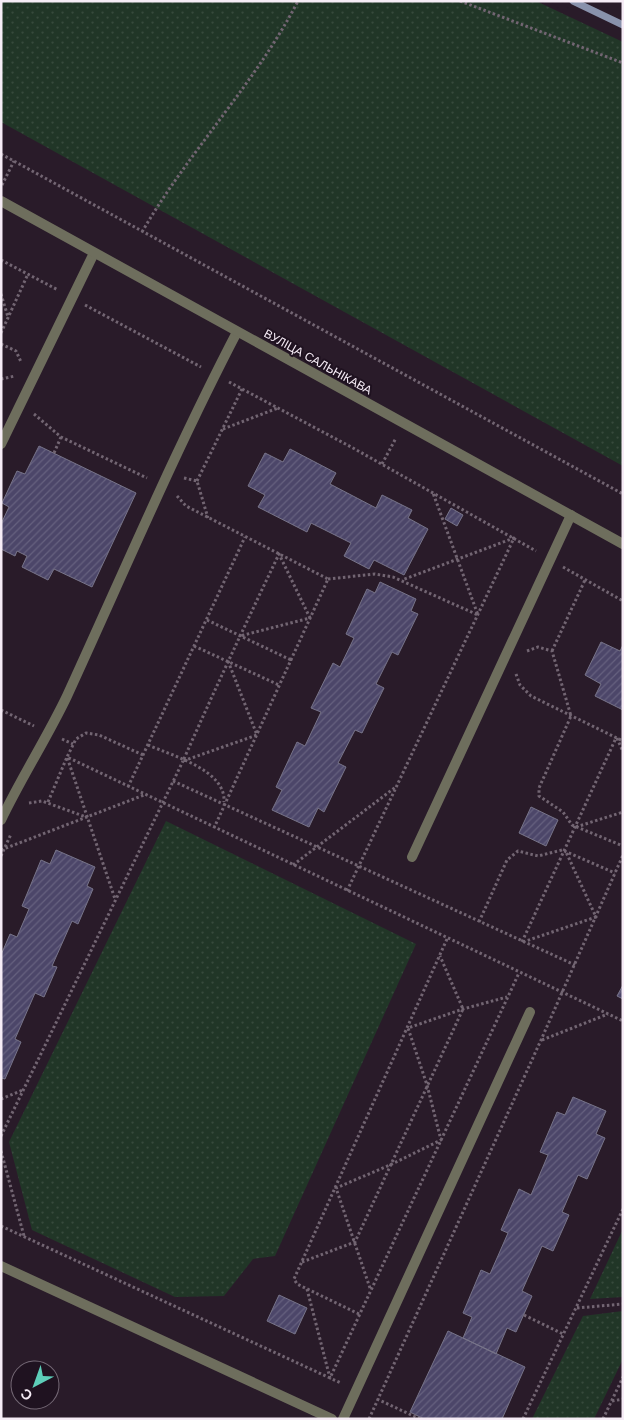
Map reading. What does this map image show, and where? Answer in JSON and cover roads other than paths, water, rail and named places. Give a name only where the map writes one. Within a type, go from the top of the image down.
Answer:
[{"type":"street","name":"ВУЛІЦА САЛЬНІКАВА","points":[[1,201],[623,544]]},
{"type":"street","points":[[1,444],[94,253]]},
{"type":"street","points":[[1,820],[24,773],[66,698],[161,485],[215,374],[238,332]]},
{"type":"street","points":[[412,857],[571,515]]},
{"type":"street","points":[[343,1419],[530,1012]]},
{"type":"street","points":[[1,1266],[332,1419]]},
{"type":"waterway","points":[[573,1],[623,25]]}]
